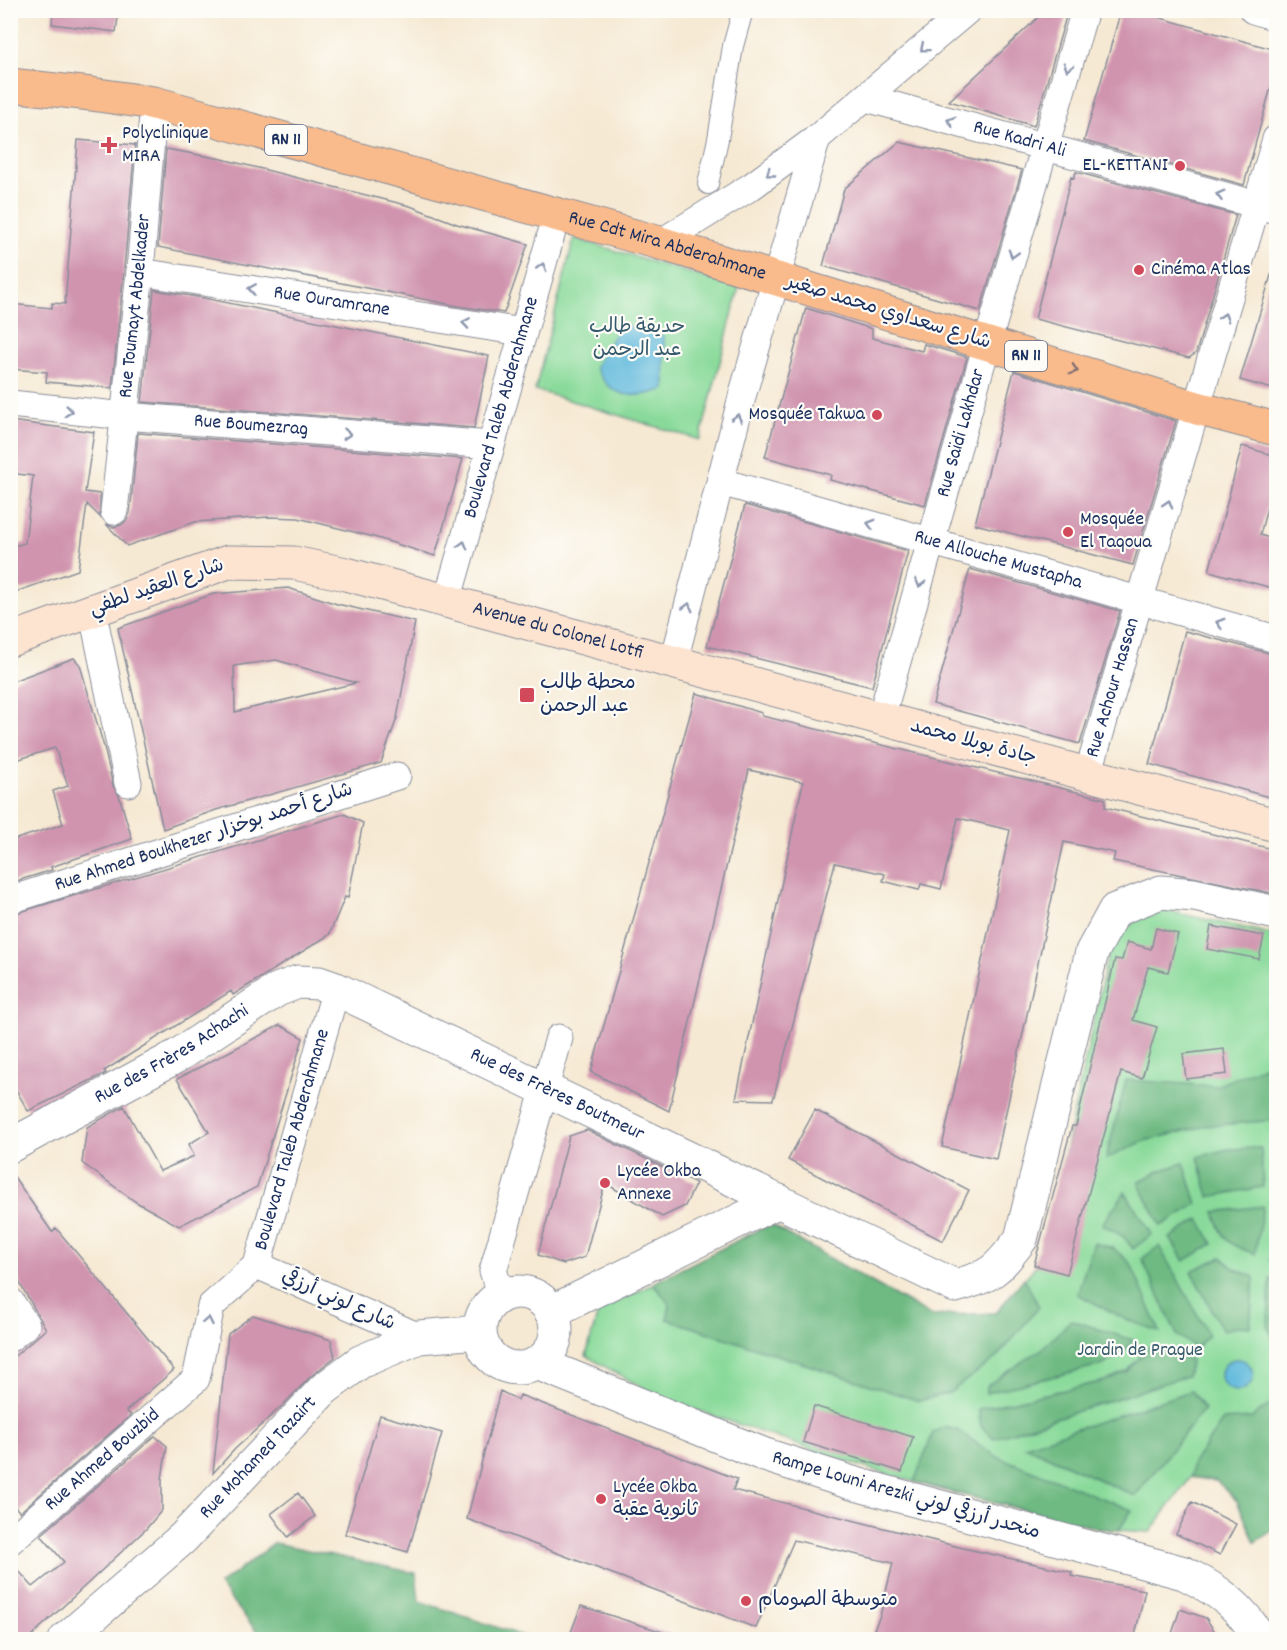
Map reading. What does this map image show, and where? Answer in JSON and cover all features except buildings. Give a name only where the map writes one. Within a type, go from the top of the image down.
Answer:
[{"type":"main road","name":"RN 11","points":[[10,85],[154,104],[557,214]]},
{"type":"main road","name":"Rue Cdt Mira Abderahmane","points":[[557,214],[777,279]]},
{"type":"main road","name":"شارع سعداوي محمد صغير","points":[[777,279],[1197,408],[1276,429]]},
{"type":"main road","name":"شارع العقيد لطفي","points":[[10,640],[228,562],[294,562],[447,601]]},
{"type":"main road","name":"Avenue du Colonel Lotfi","points":[[447,601],[669,662]]},
{"type":"main road","name":"جادة بوبلا محمد","points":[[669,662],[1276,825]]},
{"type":"street","points":[[708,184],[718,139],[733,46],[743,10]]},
{"type":"street","points":[[660,243],[752,186],[817,138],[968,10]]},
{"type":"street","name":"Rue Saïdi Lakhdar","points":[[881,718],[1085,10]]},
{"type":"street","points":[[1253,10],[1276,17]]},
{"type":"street","name":"Rue Kadri Ali","points":[[866,98],[1267,207]]},
{"type":"street","name":"Rue Toumayt Abdelkader","points":[[114,511],[140,272],[154,104]]},
{"type":"street","points":[[669,662],[677,649],[743,393],[817,138]]},
{"type":"street","name":"Rue Achour Hassan","points":[[1088,774],[1197,408],[1267,207],[1276,139]]},
{"type":"street","name":"Boulevard Taleb Abderahmane","points":[[447,601],[557,214]]},
{"type":"street","name":"Rue Ouramrane","points":[[140,272],[524,332]]},
{"type":"street","name":"Rue Boumezrag","points":[[10,405],[491,445]]},
{"type":"street","name":"Rue Allouche Mustapha","points":[[721,482],[1276,639]]},
{"type":"street","points":[[92,609],[128,783]]},
{"type":"street","name":"Rue Ahmed Boukhezer شارع أحمد بوخزار","points":[[10,900],[396,776]]},
{"type":"street","points":[[551,1312],[779,1201],[955,1286],[980,1280],[999,1267],[1021,1239],[1092,952],[1115,910],[1161,892],[1194,896],[1276,913]]},
{"type":"street","name":"Rue des Frères Achachi","points":[[12,1143],[177,1056],[277,990],[298,982],[319,983],[336,989]]},
{"type":"street","name":"Boulevard Taleb Abderahmane","points":[[196,1378],[211,1306],[257,1265],[336,989]]},
{"type":"street","name":"Rue des Frères Boutmeur","points":[[336,989],[779,1201]]},
{"type":"street","points":[[502,1295],[493,1271],[560,1038]]},
{"type":"street","name":"شارع لوني أرزقي","points":[[257,1265],[419,1337]]},
{"type":"street","points":[[525,1292],[545,1303],[551,1312],[555,1322],[554,1342],[549,1352],[537,1363],[524,1367],[510,1367],[497,1362],[486,1353],[479,1332],[483,1314],[488,1306],[502,1295],[525,1292]]},
{"type":"street","points":[[10,1302],[26,1325],[10,1338]]},
{"type":"street","name":"Rue Mohamed Tazairt","points":[[64,1640],[183,1538],[324,1389],[360,1362],[419,1337],[479,1332]]},
{"type":"street","name":"Rampe Louni Arezki منحدر أرزقي لوني","points":[[537,1363],[765,1455],[808,1469],[898,1497],[1184,1573],[1213,1588],[1237,1607],[1261,1640]]},
{"type":"street","name":"Rue Ahmed Bouzbid","points":[[10,1541],[196,1378]]},
{"type":"green space","name":"حديقة طالب عبد الرحمن","points":[[574,238],[739,288],[700,440],[535,390]]},
{"type":"green space","name":"Jardin de Prague","points":[[1164,910],[1276,935],[1276,1528],[1255,1542],[1238,1501],[1217,1481],[1191,1477],[1150,1532],[1101,1529],[938,1489],[857,1465],[661,1398],[586,1356],[598,1312],[770,1224],[931,1316],[997,1313],[1042,1258],[1111,941],[1137,920]]},
{"type":"green space","points":[[1276,1061],[1276,1120],[1206,1126],[1144,1141],[1106,1159],[1126,1080],[1216,1086]]},
{"type":"green space","points":[[1261,1148],[1263,1187],[1209,1197],[1198,1157],[1228,1149]]},
{"type":"green space","points":[[1184,1163],[1197,1204],[1161,1226],[1138,1182],[1159,1171]]},
{"type":"green space","points":[[1125,1192],[1152,1234],[1133,1249],[1124,1237],[1102,1224]]},
{"type":"green space","points":[[1276,1205],[1276,1263],[1270,1261]]},
{"type":"green space","points":[[1263,1206],[1255,1254],[1227,1240],[1214,1212]]},
{"type":"green space","points":[[1199,1219],[1213,1244],[1184,1261],[1170,1238]]},
{"type":"green space","points":[[770,1224],[931,1316],[996,1313],[1024,1278],[1039,1307],[996,1358],[949,1393],[919,1401],[667,1319],[670,1305],[653,1283]]},
{"type":"green space","points":[[1094,1243],[1113,1248],[1131,1264],[1160,1332],[1125,1319],[1077,1294]]},
{"type":"green space","points":[[1159,1246],[1209,1335],[1196,1348],[1177,1335],[1142,1259]]},
{"type":"green space","points":[[1222,1257],[1233,1268],[1254,1277],[1250,1327],[1237,1326],[1223,1331],[1191,1271]]},
{"type":"green space","points":[[1270,1279],[1276,1280],[1276,1343],[1268,1328]]},
{"type":"green space","points":[[1071,1320],[1133,1340],[1119,1357],[1101,1365],[986,1393],[988,1385],[1042,1349]]},
{"type":"green space","points":[[1150,1346],[1191,1360],[1187,1376],[994,1438],[981,1426],[978,1409],[1105,1381],[1127,1371]]},
{"type":"green space","points":[[1191,1391],[1204,1409],[1135,1496],[1025,1446]]},
{"type":"green space","points":[[1272,1403],[1276,1404],[1276,1528],[1255,1542],[1237,1501],[1217,1481],[1191,1477],[1193,1463],[1223,1420],[1251,1418]]},
{"type":"green space","points":[[944,1427],[957,1430],[996,1456],[1132,1510],[1119,1530],[1101,1529],[914,1482],[933,1433]]},
{"type":"green space","points":[[275,1543],[416,1573],[419,1601],[532,1639],[263,1639],[219,1585]]},
{"type":"water","points":[[621,324],[664,336],[665,389],[643,395],[624,394],[616,391],[601,378],[595,367]]},
{"type":"water","points":[[1237,1359],[1248,1364],[1253,1375],[1248,1386],[1237,1391],[1226,1386],[1221,1375],[1226,1364]]},
{"type":"place","name":"Polyclinique MIRA","points":[[109,145]]},
{"type":"place","name":"EL-KETTANI","points":[[1180,166]]},
{"type":"place","name":"Cinéma Atlas","points":[[1139,270]]},
{"type":"place","name":"Mosquée Takwa","points":[[877,415]]},
{"type":"place","name":"Mosquée El Taqoua","points":[[1068,532]]},
{"type":"place","name":"محطة طالب عبد الرحمن","points":[[527,695]]},
{"type":"place","name":"Lycée Okba Annexe","points":[[605,1183]]},
{"type":"place","name":"Lycée Okba ثانوية عقبة","points":[[601,1499]]},
{"type":"place","name":"متوسطة الصومام","points":[[746,1601]]}]
